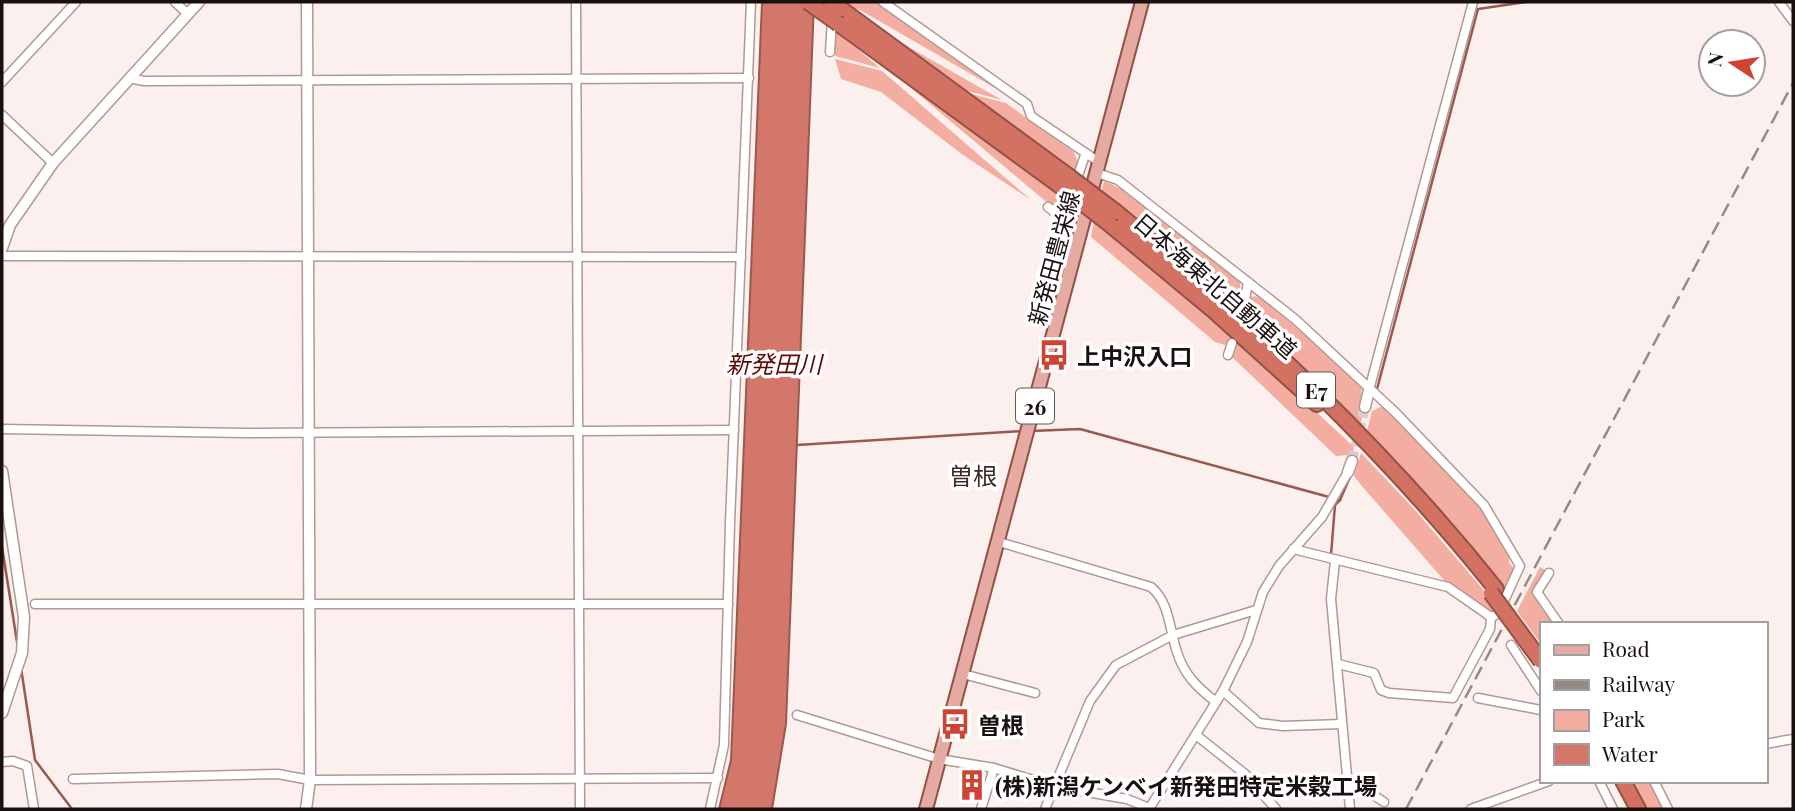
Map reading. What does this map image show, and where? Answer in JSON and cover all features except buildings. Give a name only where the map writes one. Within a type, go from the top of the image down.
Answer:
[{"type":"highway","name":"日本海東北自動車道","points":[[808,2],[836,9],[1114,220],[1333,419],[1494,591],[1540,650]]},
{"type":"highway","name":"日本海東北自動車道","points":[[1494,591],[1540,660]]},
{"type":"highway","points":[[1617,783],[1631,809]]},
{"type":"highway","points":[[1624,783],[1638,809]]},
{"type":"main road","name":"新発田豊栄線","points":[[926,809],[1142,2]]},
{"type":"street","points":[[2,82],[76,2]]},
{"type":"street","points":[[175,2],[188,14]]},
{"type":"street","points":[[2,248],[10,225],[53,163],[199,2]]},
{"type":"street","points":[[306,809],[310,780],[307,2]]},
{"type":"street","points":[[576,2],[580,809]]},
{"type":"street","points":[[710,809],[724,745],[727,604],[751,2]]},
{"type":"street","points":[[883,2],[1027,104],[1031,116],[1118,180],[1295,319],[1396,413],[1484,505],[1520,566],[1498,614],[1491,617]]},
{"type":"street","points":[[1365,407],[1473,2]]},
{"type":"street","points":[[1779,2],[1793,21]]},
{"type":"street","points":[[830,52],[836,9]]},
{"type":"street","points":[[129,78],[144,81],[306,83],[749,78]]},
{"type":"street","points":[[2,115],[53,163]]},
{"type":"street","points":[[1058,213],[1069,202],[1085,155]]},
{"type":"street","points":[[1048,207],[1081,233]]},
{"type":"street","points":[[2,256],[741,257]]},
{"type":"street","points":[[1245,300],[1248,282]]},
{"type":"street","points":[[1228,355],[1232,343]]},
{"type":"street","points":[[2,429],[309,433],[734,430]]},
{"type":"street","points":[[797,715],[939,759],[994,768],[1053,786],[1127,799],[1149,809],[1223,691],[1247,642],[1256,610],[1279,566],[1322,517],[1352,461]]},
{"type":"street","points":[[2,471],[24,617],[22,653],[2,713]]},
{"type":"street","points":[[999,542],[1151,587],[1162,598],[1186,674],[1196,687],[1216,702]]},
{"type":"street","points":[[1293,549],[1448,587],[1491,617]]},
{"type":"street","points":[[1335,561],[1331,599],[1350,809]]},
{"type":"street","points":[[1549,573],[1536,592],[1558,622]]},
{"type":"street","points":[[35,604],[727,604]]},
{"type":"street","points":[[1045,809],[1100,684],[1116,665],[1174,635],[1256,610]]},
{"type":"street","points":[[1338,664],[1374,673],[1381,690],[1389,693],[1453,698],[1490,629],[1491,617]]},
{"type":"street","points":[[1511,645],[1540,689]]},
{"type":"street","points":[[962,674],[1035,693]]},
{"type":"street","points":[[1223,691],[1259,723],[1283,726],[1342,724]]},
{"type":"street","points":[[1478,698],[1540,710]]},
{"type":"street","points":[[1196,736],[1244,774],[1276,809]]},
{"type":"street","points":[[1767,744],[1793,739]]},
{"type":"street","points":[[2,762],[13,761],[27,766],[34,809]]},
{"type":"street","points":[[981,809],[994,768]]},
{"type":"street","points":[[73,779],[278,774],[310,780],[718,778]]},
{"type":"street","points":[[1471,809],[1543,783]]},
{"type":"street","points":[[1600,783],[1613,809]]},
{"type":"street","points":[[1655,783],[1668,809]]},
{"type":"street","points":[[1348,785],[1363,789],[1384,802]]},
{"type":"green space","points":[[841,2],[877,2],[1021,103],[860,10],[848,8]]},
{"type":"green space","points":[[835,30],[880,68],[835,56]]},
{"type":"green space","points":[[900,42],[1002,100],[964,90]]},
{"type":"green space","points":[[835,59],[882,71],[1031,200],[963,155],[881,92],[841,79]]},
{"type":"green space","points":[[898,77],[1067,198],[1062,205],[1050,205]]},
{"type":"green space","points":[[968,93],[1006,103],[1074,152],[1079,165],[1076,175]]},
{"type":"green space","points":[[1104,181],[1126,191],[1240,280],[1240,293],[1245,296],[1241,312],[1101,193]]},
{"type":"green space","points":[[1094,221],[1233,334],[1230,346],[1229,341],[1225,345],[1215,342],[1091,237]]},
{"type":"green space","points":[[1261,296],[1362,387],[1360,405],[1364,406],[1361,422],[1358,423],[1243,312],[1247,297]]},
{"type":"green space","points":[[1236,337],[1354,447],[1351,459],[1347,455],[1336,456],[1231,356]]},
{"type":"green space","points":[[1385,405],[1485,512],[1509,550],[1509,562],[1517,573],[1505,597],[1419,489],[1367,431],[1372,411]]},
{"type":"green space","points":[[1361,453],[1415,510],[1498,607],[1494,615],[1449,586],[1361,485],[1354,476]]},
{"type":"green space","points":[[1540,567],[1547,571],[1532,593],[1553,622],[1540,622],[1540,643],[1517,611]]},
{"type":"green space","points":[[1628,783],[1651,783],[1665,809],[1641,809]]},
{"type":"water","name":"新発田川","points":[[762,2],[814,2],[786,724],[772,809],[719,809],[731,760]]},
{"type":"waterway","points":[[1377,389],[1478,9],[1526,2]]},
{"type":"waterway","points":[[1031,431],[1080,429],[1340,500]]},
{"type":"waterway","points":[[797,445],[1024,431]]},
{"type":"waterway","points":[[1331,555],[1335,505],[1340,500],[1356,463]]},
{"type":"waterway","points":[[2,547],[18,648]]},
{"type":"waterway","points":[[21,668],[35,760],[72,809]]},
{"type":"waterway","points":[[1343,690],[1346,719]]},
{"type":"tunnel","points":[[1352,461],[1365,407]]},
{"type":"railway","points":[[1406,809],[1793,83]]},
{"type":"place","name":"上中沢入口","points":[[1054,355]]},
{"type":"place","name":"曽根","points":[[955,724]]},
{"type":"place","name":"(株)新潟ケンベイ新発田特定米穀工場","points":[[972,785]]},
{"type":"district","name":"曽根","points":[[973,475]]}]
